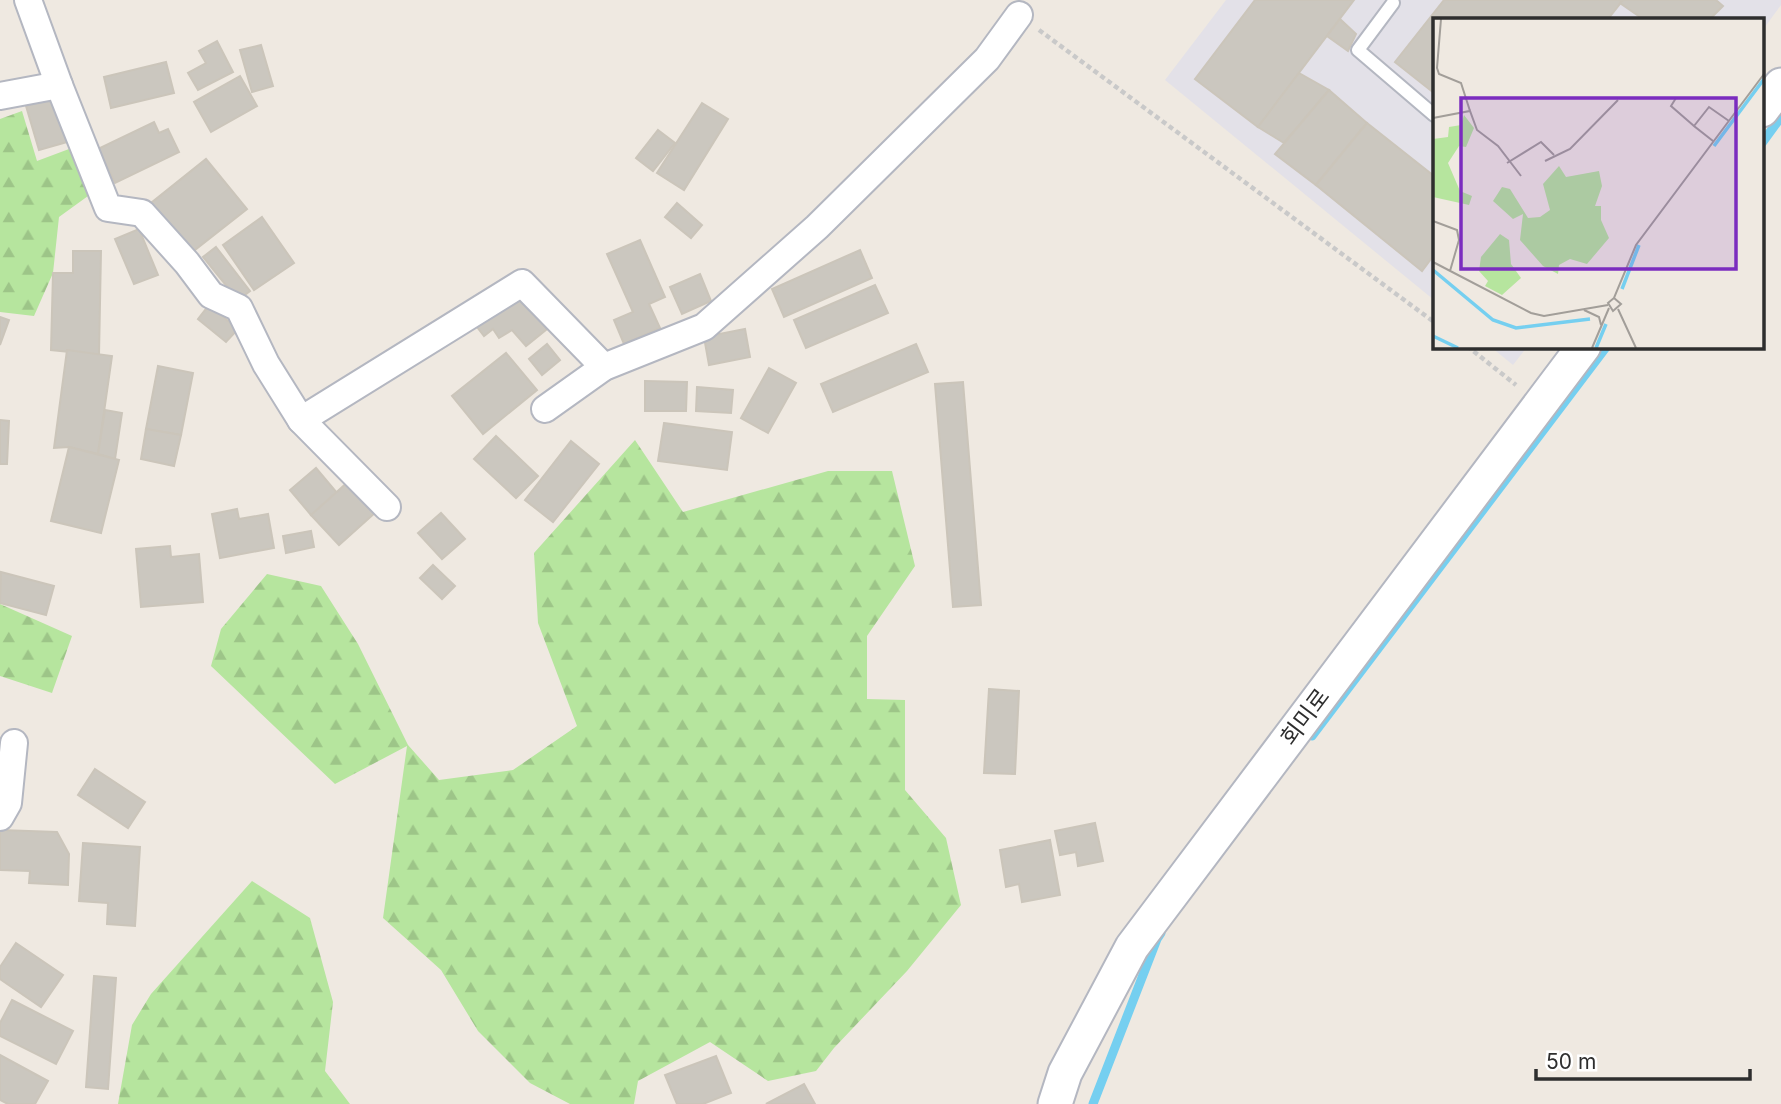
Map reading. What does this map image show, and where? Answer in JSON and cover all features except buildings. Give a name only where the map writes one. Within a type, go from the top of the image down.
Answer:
[{"type":"street","points":[[29,0],[59,85],[108,208],[142,213],[187,262],[211,295],[239,308],[265,364],[302,420],[387,507]]},
{"type":"street","points":[[545,409],[604,368],[704,327],[827,218],[987,58],[1019,15]]},
{"type":"street","points":[[0,96],[59,85]]},
{"type":"street","points":[[1764,107],[1781,85]]},
{"type":"street","points":[[302,420],[522,283],[604,368]]},
{"type":"street","name":"회미로","points":[[1055,1104],[1065,1073],[1132,947],[1583,348]]},
{"type":"street","points":[[0,817],[8,803],[14,743]]},
{"type":"lane","points":[[1393,2],[1358,50],[1433,114]]},
{"type":"path","points":[[1019,15],[1433,321]]},
{"type":"path","points":[[1470,348],[1541,404]]},
{"type":"shaded area","points":[[1226,0],[1781,0],[1781,5],[1764,28],[1764,18],[1433,18],[1433,299],[1165,80]]},
{"type":"shaded area","points":[[1492,348],[1526,348],[1513,365]]},
{"type":"green space","points":[[22,111],[37,161],[69,149],[88,196],[59,217],[53,273],[34,316],[0,312],[0,119]]},
{"type":"green space","points":[[635,440],[683,512],[828,471],[892,471],[915,566],[867,636],[867,699],[905,700],[905,790],[946,838],[961,905],[907,971],[834,1048],[816,1071],[768,1081],[710,1042],[638,1081],[634,1104],[570,1104],[530,1083],[478,1031],[441,970],[383,918],[407,746],[335,784],[211,666],[221,629],[267,574],[321,586],[358,644],[408,745],[439,780],[513,770],[577,726],[538,623],[534,553]]},
{"type":"green space","points":[[0,604],[72,636],[52,693],[0,676]]},
{"type":"green space","points":[[252,881],[310,918],[333,1002],[325,1071],[350,1104],[118,1104],[132,1025],[151,994]]},
{"type":"waterway","points":[[1764,140],[1781,117]]},
{"type":"waterway","points":[[1312,736],[1605,348]]},
{"type":"waterway","points":[[1093,1104],[1161,933]]}]
